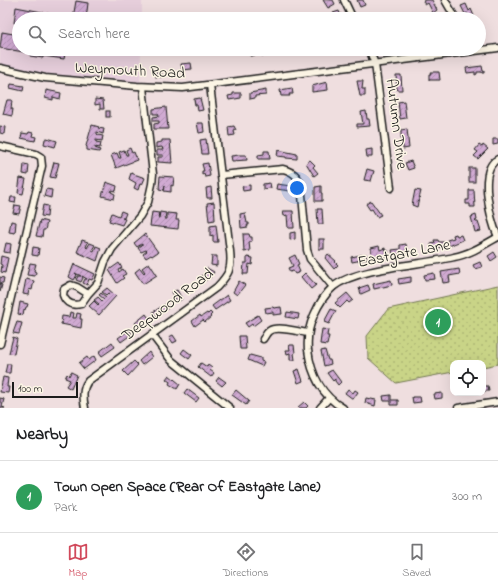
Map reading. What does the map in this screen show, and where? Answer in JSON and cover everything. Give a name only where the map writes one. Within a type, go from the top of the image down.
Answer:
[{"type":"street","points":[[344,0],[350,12]]},
{"type":"street","points":[[445,0],[452,12]]},
{"type":"street","name":"Weymouth Road","points":[[486,49],[498,48]]},
{"type":"street","name":"Autumn Drive","points":[[373,56],[391,188]]},
{"type":"street","name":"Weymouth Road","points":[[1,69],[45,78],[143,87],[183,88],[430,56]]},
{"type":"street","points":[[0,76],[1,69]]},
{"type":"street","name":"Deepwood Road","points":[[85,408],[83,393],[85,385],[88,381],[217,288],[227,276],[231,262],[210,85]]},
{"type":"street","points":[[88,294],[98,284],[105,262],[112,249],[140,216],[148,202],[153,174],[143,87]]},
{"type":"street","points":[[0,146],[36,154],[41,157],[42,166],[0,344]]},
{"type":"street","points":[[498,159],[488,168],[488,174],[489,212],[498,237]]},
{"type":"street","points":[[221,175],[283,169],[297,176],[301,184],[307,250],[310,260],[333,287]]},
{"type":"street","name":"Eastgate Lane","points":[[343,408],[329,398],[314,375],[309,362],[308,333],[312,320],[317,308],[333,287],[360,274],[465,254],[498,237]]},
{"type":"street","points":[[263,339],[271,330],[282,329],[308,333]]},
{"type":"street","points":[[152,335],[171,360],[230,408]]},
{"type":"street","points":[[320,408],[329,398]]},
{"type":"street","points":[[458,408],[498,402]]},
{"type":"shaded area","points":[[0,0],[142,0],[142,12],[12,12],[12,56],[141,56],[140,82],[90,79],[44,73],[0,64]]},
{"type":"green space","points":[[498,285],[498,364],[486,366],[486,360],[450,360],[450,373],[396,383],[368,358],[367,336],[388,309]]},
{"type":"building","points":[[323,0],[333,0],[335,4],[328,8]]},
{"type":"building","points":[[357,0],[363,0],[365,5],[360,7]]},
{"type":"building","points":[[432,0],[437,10],[432,12],[428,3],[425,5],[423,1]]},
{"type":"building","points":[[76,1],[88,3],[87,12],[74,12]]},
{"type":"building","points":[[466,4],[469,11],[471,9],[472,12],[464,12],[461,6]]},
{"type":"building","points":[[16,7],[42,12],[15,12]]},
{"type":"building","points":[[2,32],[12,34],[12,50],[0,48]]},
{"type":"building","points":[[30,56],[43,56],[43,58]]},
{"type":"building","points":[[43,56],[65,56],[64,59]]},
{"type":"building","points":[[191,63],[192,69],[182,70],[181,64]]},
{"type":"building","points":[[482,66],[484,73],[477,72],[475,75],[475,72],[467,73],[466,68]]},
{"type":"building","points":[[156,71],[161,71],[161,77],[156,77]]},
{"type":"building","points":[[430,72],[439,72],[440,80],[429,80],[429,74],[431,74]]},
{"type":"building","points":[[396,75],[401,75],[402,90],[397,90]]},
{"type":"building","points":[[357,81],[363,81],[362,89],[365,89],[365,96],[360,96]]},
{"type":"building","points":[[327,82],[328,90],[312,92],[312,86]]},
{"type":"building","points":[[11,84],[24,86],[23,91],[10,88]]},
{"type":"building","points":[[292,88],[293,94],[289,94],[290,96],[281,96],[280,90]]},
{"type":"building","points":[[46,90],[61,93],[60,99],[53,97],[53,100],[45,98]]},
{"type":"building","points":[[266,90],[266,95],[255,96],[255,98],[250,99],[250,93]]},
{"type":"building","points":[[233,93],[241,93],[241,98],[229,100],[228,96],[233,95]]},
{"type":"building","points":[[200,98],[203,110],[198,111],[194,99]]},
{"type":"building","points":[[95,99],[103,100],[104,109],[100,109],[100,104],[95,105]]},
{"type":"building","points":[[7,100],[12,100],[12,116],[3,114]]},
{"type":"building","points":[[404,101],[406,118],[400,119],[398,102]]},
{"type":"building","points":[[166,107],[168,129],[154,129],[154,124],[159,123],[159,121],[153,121],[153,117],[159,116],[158,114],[153,114],[153,109]]},
{"type":"building","points":[[106,111],[110,111],[110,117],[106,117]]},
{"type":"building","points":[[366,111],[370,126],[357,127],[357,124],[363,124],[361,112]]},
{"type":"building","points":[[197,123],[203,123],[204,132],[199,133]]},
{"type":"building","points":[[92,125],[104,129],[103,134],[97,132],[98,135],[103,136],[102,141],[96,140],[96,142],[101,143],[100,148],[95,147],[100,150],[99,152],[87,150],[86,146]]},
{"type":"building","points":[[0,126],[5,127],[4,134],[0,133]]},
{"type":"building","points":[[234,126],[236,130],[234,131],[235,135],[229,136],[228,127]]},
{"type":"building","points":[[407,129],[409,148],[403,149],[403,145],[401,145],[401,130]]},
{"type":"building","points":[[29,132],[33,133],[32,136],[36,137],[35,141],[21,138],[22,133],[28,134]]},
{"type":"building","points":[[47,138],[57,141],[55,147],[44,144],[45,139]]},
{"type":"building","points":[[206,139],[208,154],[202,154],[200,140]]},
{"type":"building","points":[[493,139],[498,139],[498,144],[493,145]]},
{"type":"building","points":[[162,140],[170,140],[172,163],[158,162],[158,157],[163,157],[163,155],[157,155],[157,150],[163,150],[162,147],[156,148],[156,143],[162,142]]},
{"type":"building","points":[[479,145],[482,147],[483,145],[488,149],[478,159],[474,156],[478,152],[475,150]]},
{"type":"building","points":[[130,148],[132,153],[134,152],[137,160],[116,168],[111,155],[117,153],[119,158],[121,158],[119,152],[124,150],[126,155],[128,155],[126,150]]},
{"type":"building","points":[[372,149],[372,157],[367,157],[366,150]]},
{"type":"building","points":[[278,150],[297,154],[297,159],[277,156]]},
{"type":"building","points":[[264,151],[269,151],[270,159],[258,159],[258,155],[264,154]]},
{"type":"building","points":[[246,155],[247,160],[232,161],[231,156]]},
{"type":"building","points":[[310,160],[315,165],[313,167],[318,173],[314,176],[306,163]]},
{"type":"building","points":[[411,161],[414,168],[408,170],[405,163]]},
{"type":"building","points":[[54,162],[59,163],[55,178],[50,177]]},
{"type":"building","points":[[208,163],[210,176],[205,177],[204,174],[202,175],[202,171],[204,171],[202,164]]},
{"type":"building","points":[[24,164],[29,165],[28,175],[23,174]]},
{"type":"building","points":[[469,168],[475,168],[475,182],[469,182]]},
{"type":"building","points":[[367,169],[374,171],[371,181],[364,180]]},
{"type":"building","points":[[131,173],[145,178],[142,185],[140,184],[138,190],[134,188],[136,183],[129,179]]},
{"type":"building","points":[[160,176],[174,177],[173,186],[171,185],[171,192],[164,191],[165,185],[164,190],[159,189]]},
{"type":"building","points":[[20,178],[26,179],[23,194],[18,193]]},
{"type":"building","points":[[106,182],[117,186],[116,191],[112,190],[111,192],[115,194],[114,199],[102,196]]},
{"type":"building","points":[[270,183],[271,188],[263,189],[263,184]]},
{"type":"building","points":[[277,184],[291,186],[290,191],[276,189]]},
{"type":"building","points":[[250,185],[250,190],[243,191],[242,186]]},
{"type":"building","points":[[321,186],[322,201],[315,201],[315,187]]},
{"type":"building","points":[[211,187],[212,198],[207,198],[206,188]]},
{"type":"building","points":[[46,189],[52,190],[51,198],[44,196]]},
{"type":"building","points":[[415,190],[421,191],[417,207],[412,205]]},
{"type":"building","points":[[469,190],[474,190],[475,207],[470,207],[470,204],[466,204],[466,200],[469,200]]},
{"type":"building","points":[[11,197],[16,197],[15,203],[10,202]]},
{"type":"building","points":[[371,201],[381,215],[377,217],[372,209],[370,210],[366,204]]},
{"type":"building","points":[[214,202],[215,220],[209,221],[207,203]]},
{"type":"building","points":[[15,205],[21,206],[19,214],[13,213]]},
{"type":"building","points":[[43,205],[48,206],[47,217],[41,216]]},
{"type":"building","points":[[317,209],[322,209],[323,224],[318,224]]},
{"type":"building","points":[[121,211],[126,213],[124,218],[122,218],[125,219],[122,225],[109,221],[112,213],[119,216]]},
{"type":"building","points":[[283,211],[293,211],[294,228],[288,228],[287,215],[284,216]]},
{"type":"building","points":[[152,212],[159,213],[158,218],[160,212],[166,213],[165,219],[167,219],[167,213],[177,214],[176,220],[179,220],[178,229],[150,226]]},
{"type":"building","points":[[245,213],[247,223],[249,223],[249,225],[247,225],[248,227],[241,228],[240,214]]},
{"type":"building","points":[[476,215],[477,220],[475,221],[478,222],[481,231],[475,232],[471,217]]},
{"type":"building","points":[[40,220],[47,222],[45,230],[43,230],[42,237],[36,236]]},
{"type":"building","points":[[11,221],[16,222],[15,233],[9,232]]},
{"type":"building","points":[[216,225],[218,242],[213,242],[213,235],[210,236],[210,226]]},
{"type":"building","points":[[295,232],[295,239],[290,240],[290,233]]},
{"type":"building","points":[[145,234],[158,252],[146,258],[143,254],[147,251],[141,252],[138,248],[142,244],[137,247],[134,243]]},
{"type":"building","points":[[243,234],[249,234],[250,237],[252,237],[252,241],[249,242],[250,251],[244,252]]},
{"type":"building","points":[[456,234],[457,236],[461,235],[463,240],[449,246],[447,240],[454,238],[453,235]]},
{"type":"building","points":[[319,239],[324,239],[324,249],[319,249]]},
{"type":"building","points":[[82,240],[88,242],[87,248],[90,243],[95,245],[92,250],[94,251],[96,246],[101,248],[97,261],[77,252]]},
{"type":"building","points":[[434,240],[444,242],[444,247],[431,248],[431,244],[435,243]]},
{"type":"building","points":[[6,243],[11,244],[10,253],[4,252]]},
{"type":"building","points":[[406,244],[407,253],[393,255],[392,250],[400,249],[400,245]]},
{"type":"building","points":[[379,246],[380,250],[385,248],[385,251],[388,250],[388,256],[372,259],[371,248]]},
{"type":"building","points":[[33,247],[39,248],[38,256],[32,255]]},
{"type":"building","points":[[494,252],[497,257],[491,261],[488,256]]},
{"type":"building","points":[[328,254],[336,261],[335,262],[338,265],[334,269],[325,258]]},
{"type":"building","points":[[366,254],[367,259],[352,262],[351,257]]},
{"type":"building","points":[[295,255],[299,264],[297,265],[300,272],[295,274],[293,271],[290,272],[288,268],[293,266],[289,258]]},
{"type":"building","points":[[1,256],[8,258],[5,273],[1,272]]},
{"type":"building","points":[[212,256],[217,256],[217,266],[211,265]]},
{"type":"building","points":[[247,257],[253,258],[252,265],[249,264],[248,274],[243,274],[244,263],[247,263]]},
{"type":"building","points":[[480,262],[482,267],[475,269],[473,265]]},
{"type":"building","points":[[30,263],[36,264],[34,271],[36,272],[35,276],[27,275]]},
{"type":"building","points":[[119,263],[122,268],[118,270],[119,272],[123,269],[126,274],[122,276],[124,278],[117,283],[109,270]]},
{"type":"building","points":[[149,263],[157,275],[143,284],[135,272],[140,268],[144,273],[145,272],[142,268]]},
{"type":"building","points":[[74,264],[95,274],[92,280],[89,279],[87,285],[83,283],[85,279],[87,279],[82,276],[83,278],[81,282],[76,280],[78,276],[81,276],[75,273],[77,275],[74,280],[69,277]]},
{"type":"building","points":[[207,268],[214,272],[212,275],[209,275],[211,277],[201,283],[198,279],[207,272],[205,271]]},
{"type":"building","points":[[459,269],[460,274],[449,276],[450,282],[443,283],[441,272]]},
{"type":"building","points":[[305,273],[316,285],[311,289],[301,277]]},
{"type":"building","points":[[434,273],[435,279],[425,280],[424,275]]},
{"type":"building","points":[[0,277],[4,278],[3,283],[0,283]]},
{"type":"building","points":[[411,277],[411,282],[399,284],[398,279]]},
{"type":"building","points":[[26,279],[34,281],[32,290],[29,289],[28,295],[23,294]]},
{"type":"building","points":[[391,280],[392,285],[374,289],[373,284]]},
{"type":"building","points":[[239,281],[245,285],[237,295],[233,292]]},
{"type":"building","points":[[368,285],[370,290],[361,294],[359,288]]},
{"type":"building","points":[[107,288],[116,296],[99,315],[89,306],[94,301],[98,305],[99,304],[94,300],[98,297],[102,301],[104,299],[99,295],[101,293],[106,297],[109,294],[108,293],[106,295],[102,292]]},
{"type":"building","points":[[177,290],[182,299],[177,302],[172,292]]},
{"type":"building","points":[[347,293],[353,300],[349,303],[347,301],[340,308],[335,303]]},
{"type":"building","points":[[227,295],[230,300],[215,310],[212,306]]},
{"type":"building","points":[[20,302],[28,304],[25,310],[24,309],[23,315],[18,314]]},
{"type":"building","points":[[166,304],[168,308],[156,316],[153,312]]},
{"type":"building","points":[[281,307],[282,314],[273,315],[273,312],[266,313],[265,308]]},
{"type":"building","points":[[331,309],[336,311],[329,324],[324,322]]},
{"type":"building","points":[[70,312],[74,313],[73,318],[76,318],[77,313],[81,314],[81,328],[61,324],[62,316],[69,317]]},
{"type":"building","points":[[210,312],[212,314],[210,316],[211,317],[205,322],[203,320],[195,326],[192,321],[200,315],[201,317]]},
{"type":"building","points":[[287,312],[299,314],[298,319],[286,317]]},
{"type":"building","points":[[146,314],[151,321],[138,327],[135,323]]},
{"type":"building","points":[[258,315],[261,320],[253,326],[252,324],[248,327],[245,323]]},
{"type":"building","points":[[17,322],[22,323],[19,334],[13,333]]},
{"type":"building","points":[[322,329],[328,330],[327,336],[329,336],[327,345],[320,344]]},
{"type":"building","points":[[129,330],[132,334],[121,342],[118,338]]},
{"type":"building","points":[[173,335],[177,341],[173,343],[169,337]]},
{"type":"building","points":[[239,336],[245,336],[246,349],[240,349]]},
{"type":"building","points":[[13,337],[17,339],[14,354],[9,353]]},
{"type":"building","points":[[112,342],[115,347],[102,356],[99,352]]},
{"type":"building","points":[[289,345],[294,345],[295,360],[290,360],[290,353],[287,354],[286,350],[290,350]]},
{"type":"building","points":[[184,349],[192,355],[189,359],[181,353]]},
{"type":"building","points":[[325,350],[331,364],[324,366],[321,351]]},
{"type":"building","points":[[149,352],[152,357],[142,365],[139,361]]},
{"type":"building","points":[[250,355],[261,358],[261,361],[264,362],[262,366],[248,360]]},
{"type":"building","points":[[94,356],[96,360],[84,369],[79,363],[87,357],[89,360]]},
{"type":"building","points":[[134,361],[138,365],[128,376],[123,371]]},
{"type":"building","points":[[201,363],[212,368],[210,370],[214,373],[211,377],[198,367]]},
{"type":"building","points":[[7,364],[11,364],[10,373],[5,373]]},
{"type":"building","points":[[299,369],[303,381],[298,383],[294,371]]},
{"type":"building","points":[[332,370],[341,382],[338,385],[335,379],[333,381],[327,373]]},
{"type":"building","points":[[71,372],[77,375],[71,389],[66,386],[70,380],[65,378],[67,374],[69,376]]},
{"type":"building","points":[[169,375],[180,384],[177,389],[169,384],[170,382],[166,379]]},
{"type":"building","points":[[3,377],[8,378],[8,393],[0,392]]},
{"type":"building","points":[[219,377],[226,382],[222,386],[216,381]]},
{"type":"building","points":[[486,386],[488,386],[489,391],[486,391]]},
{"type":"building","points":[[187,389],[199,398],[196,402],[184,393]]},
{"type":"building","points":[[348,389],[353,393],[355,390],[358,392],[353,399],[345,393]]},
{"type":"building","points":[[236,390],[249,401],[246,405],[232,395]]},
{"type":"building","points":[[442,393],[442,398],[435,399],[434,394]]},
{"type":"building","points":[[391,395],[391,400],[398,400],[398,405],[391,405],[391,401],[384,401],[383,396]]},
{"type":"building","points":[[412,397],[420,397],[421,402],[413,403]]},
{"type":"building","points":[[0,398],[4,399],[2,407],[5,408],[0,408]]},
{"type":"building","points":[[366,398],[376,400],[375,406],[365,403]]},
{"type":"building","points":[[304,402],[308,406],[306,408],[298,407]]},
{"type":"place","name":"Town Open Space (Rear Of Eastgate Lane)","points":[[438,322]]}]
